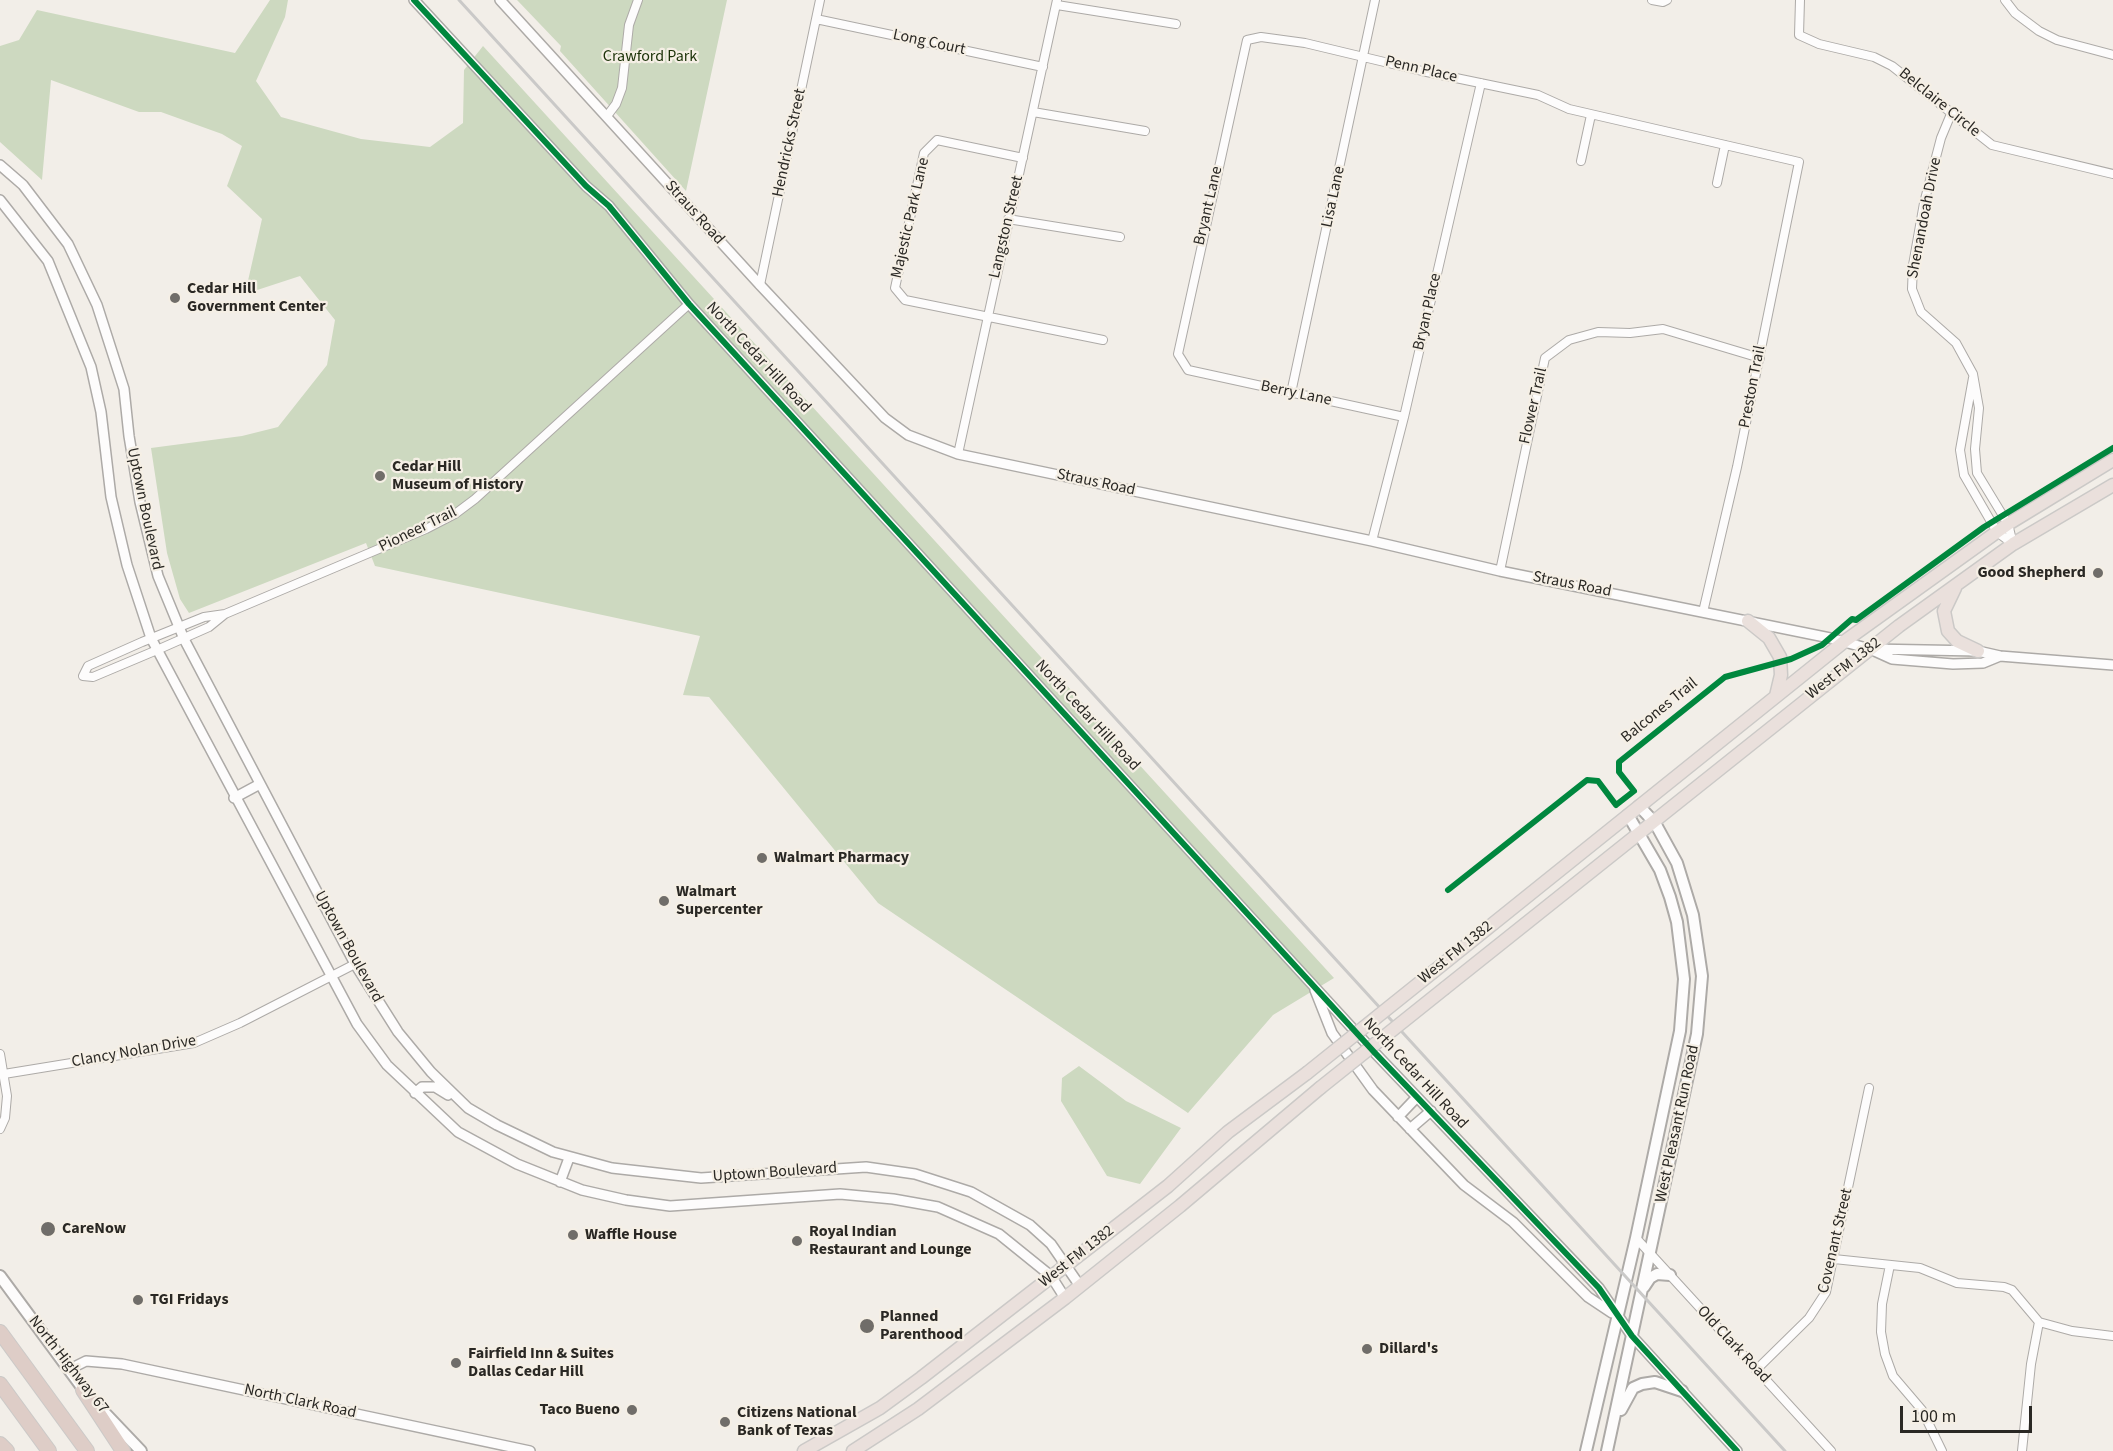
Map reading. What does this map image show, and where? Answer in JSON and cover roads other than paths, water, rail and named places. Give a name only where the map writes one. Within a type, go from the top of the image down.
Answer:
[{"type":"highway","points":[[0,1332],[87,1451]]},
{"type":"highway","points":[[0,1384],[49,1451]]},
{"type":"highway","points":[[83,1390],[123,1451]]},
{"type":"highway","points":[[0,1444],[7,1451]]},
{"type":"main road","name":"West FM 1382","points":[[804,1451],[880,1408],[1052,1276],[1181,1175],[1228,1132],[1307,1072],[1845,641],[2008,524],[2113,460]]},
{"type":"main road","name":"West FM 1382","points":[[853,1451],[918,1409],[1065,1298],[1180,1206],[1320,1088],[1870,649],[2013,544],[2113,485]]},
{"type":"main road","points":[[1958,583],[1948,600],[1945,621],[1957,641],[1978,651]]},
{"type":"main road","points":[[1748,621],[1769,638],[1780,657],[1781,675],[1776,696]]},
{"type":"main road","name":"West Pleasant Run Road","points":[[1608,1451],[1697,1034],[1702,976],[1693,915],[1677,863],[1654,822],[1639,806]]},
{"type":"main road","name":"West Pleasant Run Road","points":[[1586,1451],[1636,1239],[1680,1031],[1684,979],[1677,922],[1670,897],[1660,870],[1628,814]]},
{"type":"main road","points":[[1640,1293],[1650,1278],[1657,1274],[1670,1275]]},
{"type":"main road","name":"North Highway 67","points":[[0,1276],[70,1369],[83,1390],[141,1451]]},
{"type":"main road","points":[[1608,1451],[1623,1402],[1633,1388],[1655,1382],[1682,1391]]},
{"type":"street","name":"North Cedar Hill Road","points":[[414,0],[586,186],[609,206],[689,304],[1312,983],[1417,1097],[1599,1287],[1632,1336],[1737,1451]]},
{"type":"street","name":"Straus Road","points":[[500,0],[760,285],[885,418],[908,435],[958,454],[1372,541],[1500,571],[1845,641],[1892,659],[1932,664],[1983,663],[2000,656]]},
{"type":"street","points":[[607,116],[616,104],[622,88],[629,25],[638,0]]},
{"type":"street","name":"Hendricks Street","points":[[760,285],[820,0]]},
{"type":"street","name":"Lisa Lane","points":[[1291,393],[1375,0]]},
{"type":"street","points":[[1652,0],[1664,2],[1667,0]]},
{"type":"street","name":"Belclaire Circle","points":[[1800,0],[1799,34],[1819,44],[1874,57],[1892,66],[1992,145],[2113,174]]},
{"type":"street","points":[[2005,0],[2015,13],[2039,31],[2057,40],[2113,54]]},
{"type":"street","points":[[1057,2],[1176,24]]},
{"type":"street","name":"Langston Street","points":[[958,454],[1057,2]]},
{"type":"street","name":"Long Court","points":[[816,19],[1043,67]]},
{"type":"street","name":"Penn Place","points":[[1247,40],[1262,37],[1364,56],[1538,95],[1569,110],[1799,162]]},
{"type":"street","name":"Bryant Lane","points":[[1188,370],[1178,354],[1247,40]]},
{"type":"street","name":"Bryan Place","points":[[1372,541],[1404,417],[1481,83]]},
{"type":"street","points":[[1034,112],[1145,131]]},
{"type":"street","name":"Shenandoah Drive","points":[[1951,114],[1941,138],[1924,203],[1913,265],[1912,289],[1921,312],[1956,343],[1973,374],[1979,408],[1975,449],[1977,473],[2008,524],[2013,544]]},
{"type":"street","points":[[1581,161],[1591,115]]},
{"type":"street","name":"Majestic Park Lane","points":[[988,316],[905,300],[895,288],[924,153],[937,140],[1023,158]]},
{"type":"street","points":[[1717,183],[1725,145]]},
{"type":"street","name":"Preston Trail","points":[[1703,612],[1760,358],[1799,162]]},
{"type":"street","name":"Uptown Boulevard","points":[[0,165],[23,186],[68,244],[97,305],[124,389],[140,502],[158,576],[178,627],[355,964],[398,1032],[431,1072],[468,1108],[528,1141],[569,1158],[612,1168],[701,1178],[866,1167],[915,1174],[971,1192],[1004,1208],[1030,1225],[1051,1244],[1080,1286]]},
{"type":"street","name":"Uptown Boulevard","points":[[0,200],[48,261],[91,367],[101,412],[111,497],[127,565],[150,638],[357,1024],[387,1065],[459,1132],[495,1153],[560,1182],[601,1196],[670,1206],[840,1194],[893,1199],[938,1207],[999,1234],[1052,1276],[1065,1298]]},
{"type":"street","points":[[1008,219],[1120,237]]},
{"type":"street","name":"Pioneer Trail","points":[[225,614],[209,627],[184,639],[93,677],[83,676],[88,666],[150,638],[204,617],[225,614],[426,529],[455,514],[475,499],[689,304]]},
{"type":"street","points":[[988,316],[1103,340]]},
{"type":"street","name":"Flower Trail","points":[[1500,571],[1545,358],[1569,340],[1598,332],[1630,333],[1663,328],[1760,358]]},
{"type":"street","name":"Berry Lane","points":[[1188,370],[1404,417]]},
{"type":"street","points":[[1973,374],[1962,431],[1961,461],[1970,491],[1997,532],[2013,544]]},
{"type":"street","points":[[1870,649],[1891,647],[1925,651],[1978,651],[2000,656],[2113,665]]},
{"type":"street","points":[[234,798],[260,784]]},
{"type":"street","name":"Clancy Nolan Drive","points":[[4,1074],[194,1043],[240,1023],[355,964]]},
{"type":"street","name":"North Cedar Hill Road","points":[[1312,983],[1332,1032],[1373,1090],[1464,1185],[1513,1222],[1588,1298],[1617,1316]]},
{"type":"street","points":[[0,1054],[7,1096],[0,1129]]},
{"type":"street","points":[[415,1093],[422,1087],[435,1087],[468,1108]]},
{"type":"street","name":"Covenant Street","points":[[1756,1370],[1809,1318],[1826,1292],[1869,1088]]},
{"type":"street","points":[[1398,1117],[1417,1097]]},
{"type":"street","points":[[1410,1129],[1431,1111]]},
{"type":"street","points":[[560,1182],[569,1158]]},
{"type":"street","name":"Old Clark Road","points":[[1636,1239],[1831,1451]]},
{"type":"street","points":[[1834,1259],[1920,1268],[1958,1283],[1982,1287],[1995,1285],[2012,1290],[2039,1322],[2072,1331],[2113,1336]]},
{"type":"street","points":[[1890,1265],[1882,1304],[1881,1332],[1885,1354],[1893,1376],[1922,1410],[1942,1451]]},
{"type":"street","points":[[2022,1451],[2031,1364],[2039,1322]]},
{"type":"street","name":"North Clark Road","points":[[70,1369],[86,1361],[122,1364],[530,1451]]},
{"type":"railway","points":[[459,0],[1785,1451]]},
{"type":"place","name":"Cedar Hill Government Center","points":[[175,298]]},
{"type":"place","name":"Cedar Hill Museum of History","points":[[380,476]]},
{"type":"place","name":"Good Shepherd","points":[[2098,573]]},
{"type":"place","name":"Walmart Pharmacy","points":[[762,858]]},
{"type":"place","name":"Walmart Supercenter","points":[[664,901]]},
{"type":"place","name":"CareNow","points":[[48,1229]]},
{"type":"place","name":"Waffle House","points":[[573,1235]]},
{"type":"place","name":"Royal Indian Restaurant and Lounge","points":[[797,1241]]},
{"type":"place","name":"TGI Fridays","points":[[138,1300]]},
{"type":"place","name":"Planned Parenthood","points":[[867,1326]]},
{"type":"place","name":"Dillard's","points":[[1367,1349]]},
{"type":"place","name":"Fairfield Inn & Suites Dallas Cedar Hill","points":[[456,1363]]},
{"type":"place","name":"Taco Bueno","points":[[632,1410]]},
{"type":"place","name":"Citizens National Bank of Texas","points":[[725,1422]]},
{"type":"park label","name":"Crawford Park","points":[[650,57]]}]
